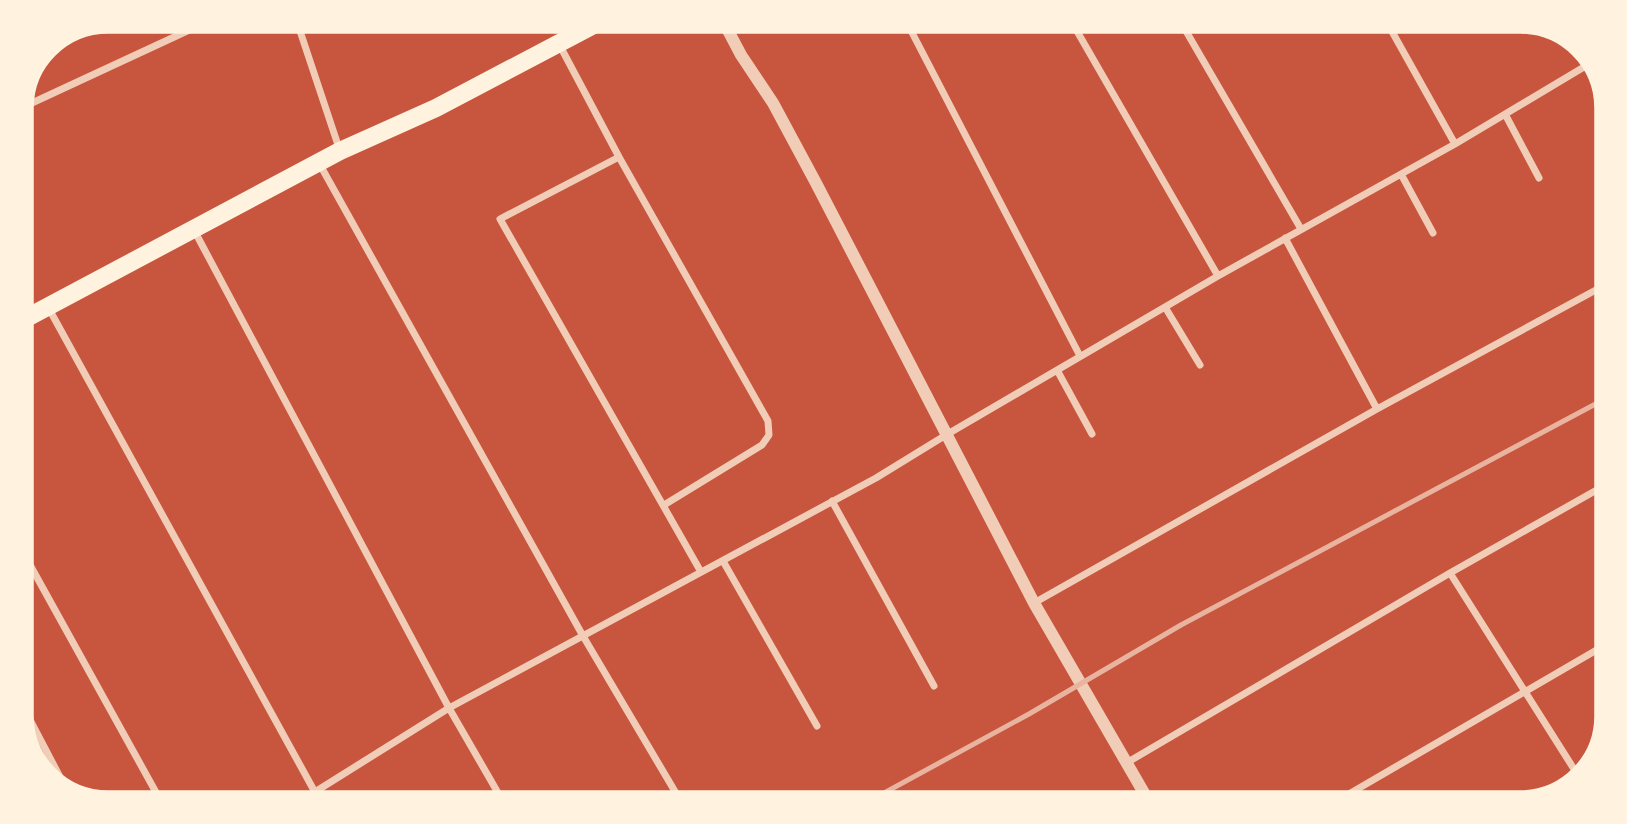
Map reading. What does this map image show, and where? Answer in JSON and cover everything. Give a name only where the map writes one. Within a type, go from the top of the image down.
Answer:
[{"type":"main road","points":[[32,315],[340,151],[436,108],[580,32]]},
{"type":"street","points":[[32,103],[185,32]]},
{"type":"street","points":[[300,32],[340,151]]},
{"type":"street","points":[[729,32],[773,103],[1034,603],[1145,792]]},
{"type":"street","points":[[912,32],[1080,356]]},
{"type":"street","points":[[1077,32],[1218,276]]},
{"type":"street","points":[[1187,32],[1301,229]]},
{"type":"street","points":[[1392,32],[1455,144]]},
{"type":"street","points":[[559,43],[619,157],[768,421],[769,435],[762,445],[664,505]]},
{"type":"street","points":[[48,306],[315,792],[449,708],[876,478],[1165,306],[1455,144],[1584,67]]},
{"type":"street","points":[[1504,114],[1539,178]]},
{"type":"street","points":[[619,157],[500,219],[701,572]]},
{"type":"street","points":[[319,163],[583,636],[675,792]]},
{"type":"street","points":[[1401,174],[1433,233]]},
{"type":"street","points":[[193,229],[449,708],[497,792]]},
{"type":"street","points":[[1285,238],[1377,409]]},
{"type":"street","points":[[1034,603],[1377,409],[1595,290]]},
{"type":"street","points":[[1165,306],[1200,365]]},
{"type":"street","points":[[1057,370],[1092,434]]},
{"type":"street","points":[[1128,762],[1596,491]]},
{"type":"street","points":[[832,502],[934,686]]},
{"type":"street","points":[[723,561],[817,726]]},
{"type":"street","points":[[32,568],[156,792]]},
{"type":"street","points":[[1450,573],[1574,770]]},
{"type":"street","points":[[1353,792],[1596,650]]},
{"type":"street","points":[[32,724],[59,776]]},
{"type":"railway","points":[[886,792],[1029,714],[1181,625],[1595,404]]}]
